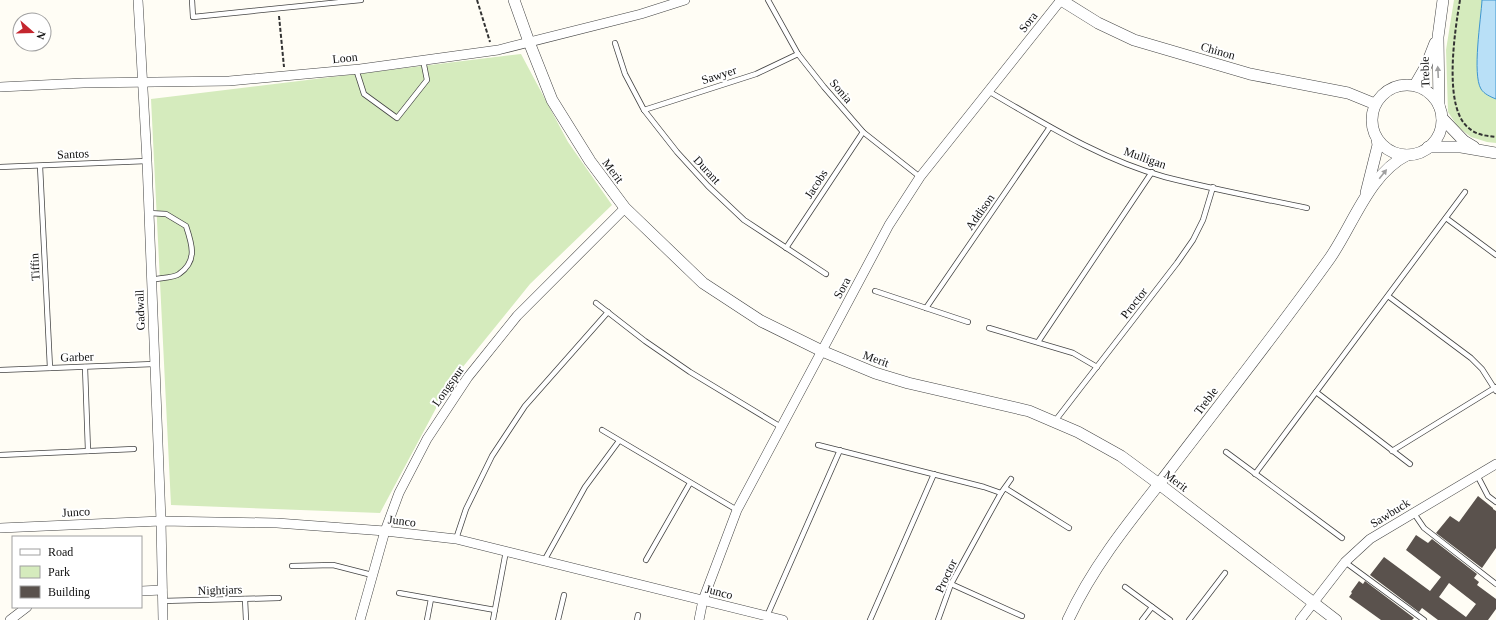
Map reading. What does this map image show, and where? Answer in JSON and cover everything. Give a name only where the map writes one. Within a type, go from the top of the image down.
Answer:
[{"type":"street","name":"Gadwall","points":[[138,0],[141,82],[147,161],[161,521],[163,620]]},
{"type":"street","name":"Merit","points":[[514,0],[552,100],[590,162],[625,208],[703,284],[761,321],[822,351],[875,373],[908,383],[1029,411],[1078,432],[1120,456],[1160,484],[1336,620]]},
{"type":"street","name":"Loon","points":[[0,87],[83,83],[229,81],[356,70],[493,50],[641,14],[685,0]]},
{"type":"street","name":"Sora","points":[[699,620],[703,600],[737,510],[889,225],[920,177],[1061,0]]},
{"type":"street","name":"Chinon","points":[[1061,0],[1098,23],[1134,40],[1250,74],[1348,93],[1375,104]]},
{"type":"street","name":"Treble","points":[[1440,112],[1438,37],[1443,0]]},
{"type":"street","name":"Treble","points":[[1415,85],[1426,66],[1438,37]]},
{"type":"street","points":[[1440,112],[1440,129],[1436,139],[1422,151],[1407,155],[1396,153],[1385,148],[1377,139],[1371,122],[1375,104],[1388,90],[1405,84],[1415,85],[1434,97],[1440,112],[1464,141],[1480,150]]},
{"type":"street","name":"Treble","points":[[1365,198],[1378,145],[1377,139]]},
{"type":"street","points":[[1428,147],[1461,147],[1496,153]]},
{"type":"street","name":"Treble","points":[[1068,620],[1078,597],[1104,558],[1131,520],[1160,484],[1330,257],[1365,198],[1387,169],[1407,155]]},
{"type":"street","name":"Longspur","points":[[360,620],[385,530],[399,493],[427,439],[468,377],[517,316],[625,208]]},
{"type":"street","name":"Sawbuck","points":[[1300,620],[1345,562],[1370,539],[1413,512],[1496,464]]},
{"type":"street","name":"Junco","points":[[3,529],[161,521],[277,523],[385,530],[456,540],[506,551],[782,620]]},
{"type":"street","points":[[142,591],[162,590]]},
{"type":"street","points":[[10,620],[26,608]]},
{"type":"lane","points":[[192,0],[193,17],[361,0]]},
{"type":"lane","name":"Sonia","points":[[768,0],[798,54],[863,132],[920,177]]},
{"type":"lane","name":"Durant","points":[[615,43],[625,74],[644,110],[677,152],[708,186],[744,220],[826,274]]},
{"type":"lane","name":"Sawyer","points":[[644,110],[756,74],[798,54]]},
{"type":"lane","points":[[356,70],[364,94],[397,118],[427,80],[423,60]]},
{"type":"lane","name":"Mulligan","points":[[988,91],[1050,127],[1118,160],[1165,177],[1308,208]]},
{"type":"lane","name":"Addison","points":[[926,308],[1050,127]]},
{"type":"lane","name":"Jacobs","points":[[786,248],[863,132]]},
{"type":"lane","name":"Santos","points":[[0,167],[147,161]]},
{"type":"lane","name":"Tiffin","points":[[40,166],[50,368]]},
{"type":"lane","points":[[1038,342],[1152,172]]},
{"type":"lane","name":"Proctor","points":[[1055,421],[1177,263],[1193,240],[1203,220],[1213,187]]},
{"type":"lane","points":[[1255,474],[1466,192]]},
{"type":"lane","points":[[149,213],[166,214],[186,226],[192,245],[190,262],[178,275],[151,280]]},
{"type":"lane","points":[[1446,218],[1496,255]]},
{"type":"lane","points":[[875,291],[968,322]]},
{"type":"lane","points":[[1388,296],[1471,358],[1482,369],[1495,389],[1392,451]]},
{"type":"lane","points":[[596,303],[645,342],[690,372],[781,427]]},
{"type":"lane","points":[[456,540],[466,510],[492,456],[524,406],[608,312]]},
{"type":"lane","points":[[989,328],[1073,353],[1097,367]]},
{"type":"lane","name":"Garber","points":[[0,370],[154,364]]},
{"type":"lane","points":[[85,367],[88,451]]},
{"type":"lane","points":[[1316,392],[1410,464]]},
{"type":"lane","points":[[602,430],[737,510]]},
{"type":"lane","points":[[544,561],[585,486],[619,441]]},
{"type":"lane","points":[[818,445],[984,487],[1001,493]]},
{"type":"lane","points":[[0,456],[134,449]]},
{"type":"lane","points":[[767,616],[840,450]]},
{"type":"lane","points":[[1226,452],[1342,538]]},
{"type":"lane","points":[[870,620],[934,474]]},
{"type":"lane","points":[[1477,475],[1488,496],[1496,502]]},
{"type":"lane","name":"Proctor","points":[[938,620],[951,584],[1001,493],[1011,479]]},
{"type":"lane","points":[[646,560],[690,483]]},
{"type":"lane","points":[[1005,488],[1069,528]]},
{"type":"lane","points":[[1413,512],[1424,528],[1496,584]]},
{"type":"lane","points":[[493,620],[506,551]]},
{"type":"lane","points":[[1345,562],[1424,620]]},
{"type":"lane","points":[[292,566],[334,565],[372,575]]},
{"type":"lane","points":[[1189,620],[1225,573]]},
{"type":"lane","points":[[951,584],[1022,616]]},
{"type":"lane","points":[[1125,587],[1170,620]]},
{"type":"lane","points":[[399,594],[494,610]]},
{"type":"lane","points":[[558,620],[564,594]]},
{"type":"lane","name":"Nightjars","points":[[162,602],[279,598]]},
{"type":"lane","points":[[245,599],[246,620]]},
{"type":"lane","points":[[427,620],[431,599]]},
{"type":"lane","points":[[1142,620],[1152,607]]},
{"type":"path","points":[[477,0],[493,50]]},
{"type":"path","points":[[1460,0],[1454,45],[1453,90],[1455,105],[1462,120],[1470,129],[1484,136],[1495,138]]},
{"type":"path","points":[[278,8],[285,76]]},
{"type":"green space","points":[[1454,0],[1496,0],[1496,143],[1471,137],[1458,127],[1448,112],[1446,50]]},
{"type":"green space","points":[[521,54],[568,142],[612,205],[530,284],[449,384],[380,513],[171,505],[151,99]]},
{"type":"water","points":[[1482,0],[1496,0],[1496,99],[1484,92],[1478,82],[1477,59]]},
{"type":"building","points":[[1478,496],[1496,511],[1496,548],[1482,568],[1436,533],[1450,516],[1459,522]]},
{"type":"building","points":[[1416,535],[1428,543],[1432,539],[1477,574],[1474,578],[1479,582],[1477,585],[1496,599],[1496,609],[1488,620],[1438,620],[1422,608],[1419,612],[1370,575],[1384,557],[1430,591],[1441,577],[1406,550]],"holes":[[[1449,583],[1476,604],[1466,617],[1439,597]]]},
{"type":"building","points":[[1359,581],[1363,584],[1365,581],[1414,618],[1412,620],[1381,620],[1349,597]]}]
